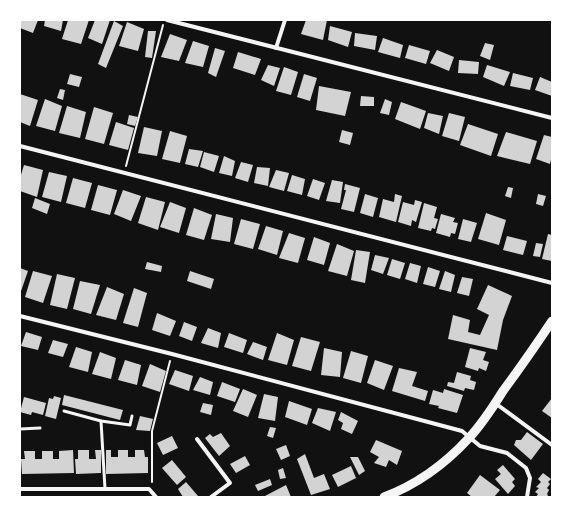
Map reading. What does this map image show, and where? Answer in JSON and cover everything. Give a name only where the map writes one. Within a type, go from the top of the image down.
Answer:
[{"type":"main road","points":[[384,497],[410,484],[431,471],[470,438],[552,321]]},
{"type":"street","points":[[167,20],[552,118]]},
{"type":"street","points":[[276,48],[285,20]]},
{"type":"street","points":[[20,146],[552,282]]},
{"type":"street","points":[[20,316],[172,354],[462,431],[480,446],[507,453],[526,468],[530,478],[527,497]]},
{"type":"street","points":[[495,404],[552,446]]},
{"type":"street","points":[[197,439],[230,483],[211,497]]},
{"type":"street","points":[[20,489],[149,489],[156,497]]},
{"type":"lane","points":[[64,411],[102,421],[130,426],[132,416]]},
{"type":"lane","points":[[102,421],[104,489]]},
{"type":"lane","points":[[20,429],[40,428]]},
{"type":"path","points":[[124,173],[164,20]]},
{"type":"path","points":[[149,489],[152,483],[152,431],[172,354]]},
{"type":"building","points":[[20,20],[38,20],[33,33],[20,28]]},
{"type":"building","points":[[45,20],[63,20],[61,31],[44,26]]},
{"type":"building","points":[[68,20],[89,20],[81,44],[62,39]]},
{"type":"building","points":[[95,20],[110,20],[102,44],[88,38]]},
{"type":"building","points":[[306,20],[327,20],[323,40],[301,34]]},
{"type":"building","points":[[114,21],[123,26],[106,68],[98,64]]},
{"type":"building","points":[[127,22],[144,29],[138,51],[119,46]]},
{"type":"building","points":[[330,26],[352,32],[348,47],[328,40]]},
{"type":"building","points":[[148,31],[156,31],[152,58],[145,57]]},
{"type":"building","points":[[355,33],[377,36],[375,50],[354,46]]},
{"type":"building","points":[[170,34],[187,40],[179,61],[161,57]]},
{"type":"building","points":[[383,38],[403,45],[400,58],[378,52]]},
{"type":"building","points":[[193,41],[209,46],[203,67],[185,63]]},
{"type":"building","points":[[485,43],[494,45],[490,60],[480,56]]},
{"type":"building","points":[[409,45],[430,51],[426,64],[405,58]]},
{"type":"building","points":[[215,48],[225,51],[216,77],[208,73]]},
{"type":"building","points":[[437,50],[454,57],[449,71],[430,63]]},
{"type":"building","points":[[238,52],[261,59],[255,75],[233,68]]},
{"type":"building","points":[[459,60],[479,62],[478,74],[458,73]]},
{"type":"building","points":[[268,65],[280,68],[274,86],[261,80]]},
{"type":"building","points":[[487,65],[510,72],[504,86],[483,77]]},
{"type":"building","points":[[284,67],[298,72],[291,95],[276,91]]},
{"type":"building","points":[[513,73],[533,78],[530,90],[510,86]]},
{"type":"building","points":[[70,74],[82,77],[79,87],[67,84]]},
{"type":"building","points":[[304,74],[317,78],[310,101],[297,97]]},
{"type":"building","points":[[540,77],[552,82],[552,96],[535,90]]},
{"type":"building","points":[[319,86],[351,92],[345,116],[316,110]]},
{"type":"building","points":[[60,89],[65,90],[63,100],[57,98]]},
{"type":"building","points":[[20,94],[38,100],[30,126],[20,122]]},
{"type":"building","points":[[361,96],[374,97],[374,106],[360,106]]},
{"type":"building","points":[[45,99],[62,106],[55,131],[36,126]]},
{"type":"building","points":[[385,99],[392,102],[389,115],[380,113]]},
{"type":"building","points":[[401,102],[426,111],[420,129],[395,119]]},
{"type":"building","points":[[67,106],[86,112],[80,138],[59,133]]},
{"type":"building","points":[[94,107],[113,113],[104,144],[85,139]]},
{"type":"building","points":[[428,113],[443,116],[439,134],[424,128]]},
{"type":"building","points":[[449,113],[465,117],[459,141],[442,136]]},
{"type":"building","points":[[129,115],[138,117],[135,126],[127,124]]},
{"type":"building","points":[[116,122],[134,128],[128,150],[109,145]]},
{"type":"building","points":[[468,124],[498,134],[491,156],[460,145]]},
{"type":"building","points":[[144,127],[162,131],[157,156],[138,153]]},
{"type":"building","points":[[342,130],[353,133],[350,145],[339,142]]},
{"type":"building","points":[[170,131],[187,136],[180,163],[162,159]]},
{"type":"building","points":[[506,132],[537,141],[530,164],[497,156]]},
{"type":"building","points":[[544,135],[552,137],[552,155],[550,164],[536,159]]},
{"type":"building","points":[[189,149],[203,151],[198,167],[185,164]]},
{"type":"building","points":[[204,152],[219,156],[214,172],[200,167]]},
{"type":"building","points":[[224,156],[235,161],[232,176],[219,173]]},
{"type":"building","points":[[241,162],[253,165],[248,182],[235,178]]},
{"type":"building","points":[[24,165],[43,170],[37,197],[20,191],[20,178]]},
{"type":"building","points":[[257,167],[270,168],[268,186],[254,183]]},
{"type":"building","points":[[276,170],[289,173],[284,191],[269,187]]},
{"type":"building","points":[[49,172],[67,176],[61,202],[42,197]]},
{"type":"building","points":[[292,175],[305,179],[302,195],[287,191]]},
{"type":"building","points":[[73,178],[92,183],[85,208],[66,203]]},
{"type":"building","points":[[313,179],[325,183],[319,200],[307,196]]},
{"type":"building","points":[[332,180],[343,182],[340,203],[326,201]]},
{"type":"building","points":[[345,184],[360,188],[354,212],[341,209],[346,190],[344,190]]},
{"type":"building","points":[[98,185],[117,190],[110,215],[91,210]]},
{"type":"building","points":[[508,187],[513,188],[511,198],[505,196]]},
{"type":"building","points":[[123,190],[141,196],[131,221],[114,214]]},
{"type":"building","points":[[365,194],[378,198],[373,217],[360,213]]},
{"type":"building","points":[[395,194],[402,196],[396,222],[379,217],[383,199],[394,202]]},
{"type":"building","points":[[538,194],[546,196],[543,206],[536,204]]},
{"type":"building","points":[[146,197],[165,202],[158,230],[138,223]]},
{"type":"building","points":[[35,198],[50,204],[47,214],[32,208]]},
{"type":"building","points":[[415,200],[422,202],[416,222],[412,220],[411,226],[398,222],[403,202],[414,205]]},
{"type":"building","points":[[170,202],[186,208],[179,233],[160,227]]},
{"type":"building","points":[[424,203],[437,207],[434,218],[438,219],[435,229],[432,228],[431,231],[418,228]]},
{"type":"building","points":[[194,208],[212,215],[204,240],[186,235]]},
{"type":"building","points":[[486,213],[506,220],[499,245],[478,239]]},
{"type":"building","points":[[216,214],[233,218],[230,242],[211,239]]},
{"type":"building","points":[[441,214],[455,218],[453,222],[458,223],[455,234],[451,233],[450,237],[436,233]]},
{"type":"building","points":[[241,219],[260,224],[253,249],[234,244]]},
{"type":"building","points":[[463,219],[477,223],[471,242],[458,239]]},
{"type":"building","points":[[266,226],[283,231],[277,255],[258,249]]},
{"type":"building","points":[[289,233],[305,238],[298,263],[279,258]]},
{"type":"building","points":[[548,234],[552,235],[552,261],[542,259]]},
{"type":"building","points":[[507,236],[527,241],[523,255],[503,250]]},
{"type":"building","points":[[314,237],[330,243],[324,265],[307,260]]},
{"type":"building","points":[[536,243],[543,244],[540,257],[533,256]]},
{"type":"building","points":[[337,244],[354,251],[347,276],[328,271]]},
{"type":"building","points":[[356,250],[370,252],[365,283],[351,280]]},
{"type":"building","points":[[375,255],[389,258],[383,274],[371,270]]},
{"type":"building","points":[[392,259],[405,263],[400,279],[387,275]]},
{"type":"building","points":[[147,262],[162,266],[161,272],[145,269]]},
{"type":"building","points":[[410,263],[421,266],[417,283],[405,279]]},
{"type":"building","points":[[428,267],[440,271],[435,287],[423,284]]},
{"type":"building","points":[[20,268],[28,271],[20,294]]},
{"type":"building","points":[[33,271],[52,276],[43,303],[25,297]]},
{"type":"building","points":[[190,271],[214,279],[211,289],[187,281]]},
{"type":"building","points":[[445,271],[455,275],[451,292],[439,289]]},
{"type":"building","points":[[57,274],[75,278],[67,309],[50,305]]},
{"type":"building","points":[[462,277],[473,279],[469,296],[457,293]]},
{"type":"building","points":[[80,281],[100,285],[91,314],[73,309]]},
{"type":"building","points":[[488,285],[512,296],[503,320],[497,350],[448,339],[453,315],[470,320],[468,332],[480,335],[489,315],[477,309]]},
{"type":"building","points":[[107,287],[124,294],[116,320],[96,315]]},
{"type":"building","points":[[134,288],[147,293],[138,327],[123,323]]},
{"type":"building","points":[[157,313],[176,321],[170,336],[152,330]]},
{"type":"building","points":[[184,322],[197,327],[192,341],[179,336]]},
{"type":"building","points":[[208,328],[221,333],[218,348],[201,343]]},
{"type":"building","points":[[26,332],[42,337],[38,350],[21,346]]},
{"type":"building","points":[[229,333],[247,340],[243,353],[224,347]]},
{"type":"building","points":[[277,333],[294,340],[287,365],[268,360]]},
{"type":"building","points":[[301,337],[320,342],[311,371],[292,366]]},
{"type":"building","points":[[53,340],[68,344],[63,357],[48,353]]},
{"type":"building","points":[[253,342],[267,347],[263,360],[247,354]]},
{"type":"building","points":[[76,347],[92,352],[88,372],[69,367]]},
{"type":"building","points":[[324,348],[342,352],[340,377],[321,375]]},
{"type":"building","points":[[470,348],[486,352],[483,360],[489,362],[486,371],[479,368],[478,371],[465,367]]},
{"type":"building","points":[[351,351],[368,356],[361,383],[343,378]]},
{"type":"building","points":[[100,352],[116,358],[111,379],[92,374]]},
{"type":"building","points":[[125,360],[141,365],[137,385],[118,380]]},
{"type":"building","points":[[375,360],[393,366],[384,390],[367,383]]},
{"type":"building","points":[[150,364],[166,371],[160,392],[142,386]]},
{"type":"building","points":[[399,368],[417,372],[412,386],[428,391],[425,401],[392,391]]},
{"type":"building","points":[[175,370],[193,376],[189,391],[169,384]]},
{"type":"building","points":[[457,372],[471,376],[470,380],[476,382],[474,390],[465,388],[464,391],[447,386],[448,382],[454,383]]},
{"type":"building","points":[[200,377],[213,382],[210,395],[193,390]]},
{"type":"building","points":[[222,382],[240,389],[235,402],[217,396]]},
{"type":"building","points":[[243,389],[257,395],[248,417],[233,411]]},
{"type":"building","points":[[444,389],[463,395],[457,413],[429,404],[433,390],[443,393]]},
{"type":"building","points":[[264,394],[278,397],[275,421],[258,418]]},
{"type":"building","points":[[64,395],[123,410],[120,420],[62,405]]},
{"type":"building","points":[[54,396],[61,398],[56,419],[45,416],[49,398],[53,399]]},
{"type":"building","points":[[24,397],[46,403],[43,415],[32,412],[31,415],[20,412]]},
{"type":"building","points":[[552,398],[552,418],[542,411]]},
{"type":"building","points":[[289,401],[312,409],[307,425],[285,417]]},
{"type":"building","points":[[203,403],[213,405],[211,415],[200,412]]},
{"type":"building","points":[[318,408],[336,412],[330,431],[312,423]]},
{"type":"building","points":[[341,412],[358,421],[352,434],[341,429],[343,423],[338,420]]},
{"type":"building","points":[[140,416],[153,419],[150,431],[136,430]]},
{"type":"building","points":[[270,427],[276,428],[273,438],[267,436]]},
{"type":"building","points":[[527,432],[543,444],[531,460],[514,445],[516,440],[521,440]]},
{"type":"building","points":[[221,433],[230,446],[219,456],[205,438],[210,434],[213,437]]},
{"type":"building","points":[[172,436],[178,448],[163,455],[157,443]]},
{"type":"building","points":[[376,440],[402,451],[397,465],[389,460],[386,467],[374,463],[379,457],[370,452]]},
{"type":"building","points":[[286,445],[290,456],[281,460],[276,449]]},
{"type":"building","points":[[73,450],[74,473],[22,474],[21,459],[25,459],[24,451],[35,451],[35,459],[42,459],[42,451],[53,451],[53,459],[59,459],[59,451]]},
{"type":"building","points":[[78,450],[89,450],[89,459],[96,459],[95,450],[101,450],[101,473],[76,474],[75,459],[78,459]]},
{"type":"building","points":[[106,450],[111,450],[111,457],[118,457],[118,450],[128,450],[128,457],[135,457],[135,450],[144,450],[145,457],[148,457],[148,473],[106,474]]},
{"type":"building","points":[[305,454],[314,478],[324,474],[330,489],[311,495],[297,459]]},
{"type":"building","points":[[245,456],[250,465],[236,473],[230,464]]},
{"type":"building","points":[[350,457],[358,457],[365,471],[359,475]]},
{"type":"building","points":[[172,460],[186,477],[177,485],[162,468]]},
{"type":"building","points":[[503,465],[515,479],[512,482],[515,486],[508,494],[495,479],[501,474],[497,470]]},
{"type":"building","points":[[351,466],[356,478],[338,487],[332,475]]},
{"type":"building","points":[[283,468],[286,478],[280,479],[278,470]]},
{"type":"building","points":[[543,473],[551,479],[548,482],[550,484],[547,488],[549,490],[548,495],[547,497],[536,497],[538,494],[535,492],[539,488],[536,487],[541,482],[538,479]]},
{"type":"building","points":[[480,475],[500,490],[494,497],[472,497],[467,493]]},
{"type":"building","points":[[270,479],[272,485],[258,491],[255,485]]},
{"type":"building","points":[[186,482],[198,496],[183,497],[178,489]]},
{"type":"building","points":[[286,485],[291,497],[263,497]]}]
